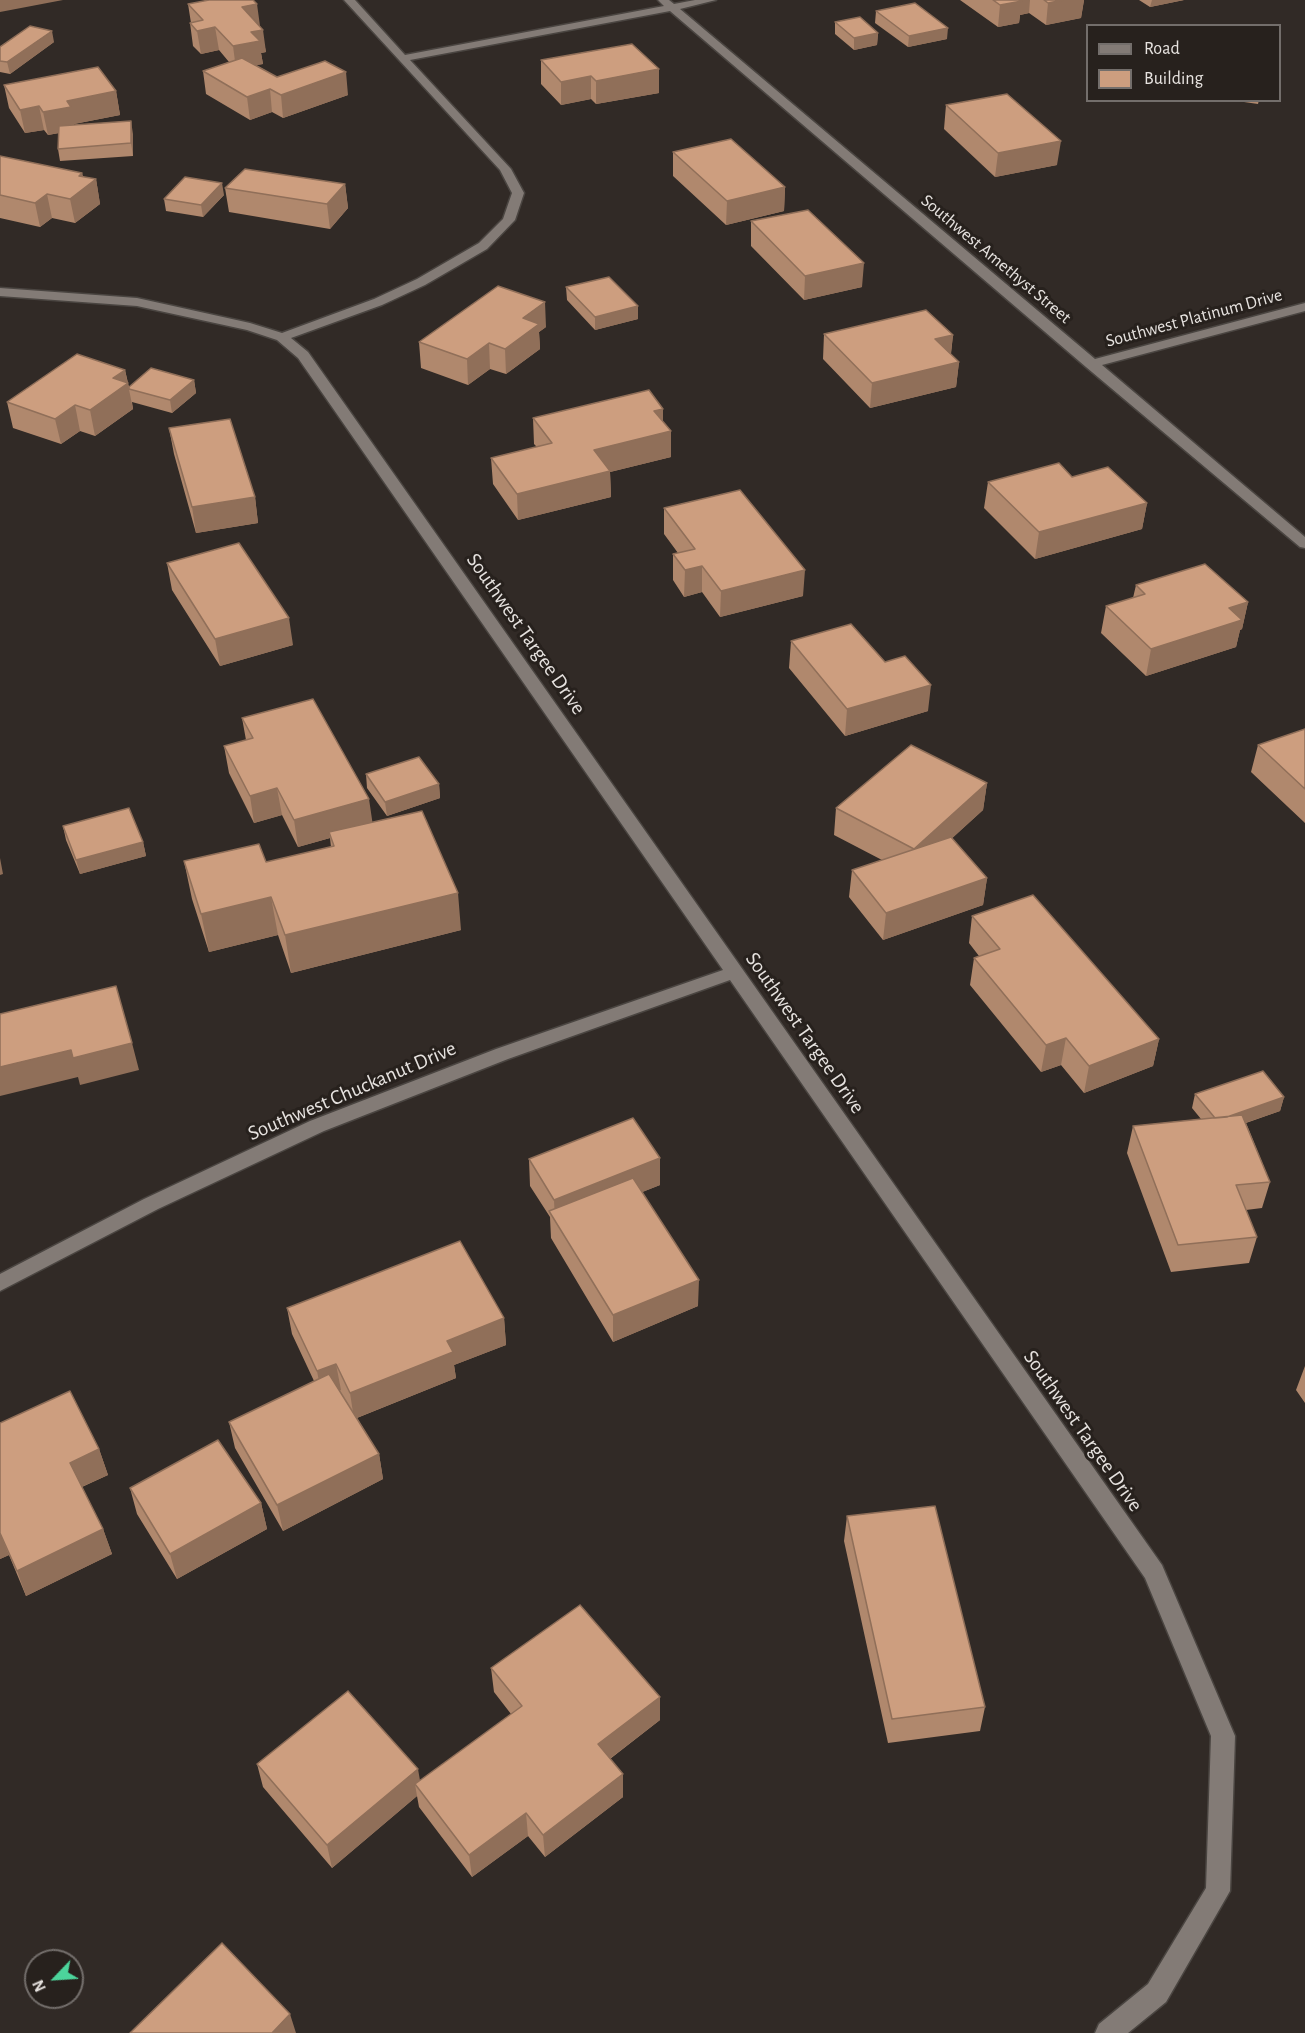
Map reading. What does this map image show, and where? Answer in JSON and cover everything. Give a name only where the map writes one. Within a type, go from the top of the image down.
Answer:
[{"type":"street","points":[[282,337],[378,302],[421,282],[483,246],[509,220],[518,193],[505,169],[349,0]]},
{"type":"street","points":[[404,58],[667,4],[711,0]]},
{"type":"street","name":"Southwest Amethyst Street","points":[[667,4],[1305,544]]},
{"type":"street","name":"Southwest Targee Drive","points":[[0,292],[137,302],[250,327],[282,337],[303,354],[1154,1572],[1223,1736],[1218,1891],[1157,1993],[1108,2033]]},
{"type":"street","name":"Southwest Platinum Drive","points":[[1091,363],[1305,307]]},
{"type":"street","name":"Southwest Chuckanut Drive","points":[[0,1282],[151,1204],[316,1126],[502,1054],[735,972]]},
{"type":"building","points":[[209,0],[253,0],[257,4],[242,7],[263,30],[251,32],[260,41],[233,46],[215,27],[197,31],[190,23],[203,20],[188,4]]},
{"type":"building","points":[[993,0],[1021,0],[1022,1],[1000,5]]},
{"type":"building","points":[[1044,0],[1063,0],[1048,3]]},
{"type":"building","points":[[915,3],[948,28],[909,36],[876,11]]},
{"type":"building","points":[[860,17],[878,33],[854,38],[835,22]]},
{"type":"building","points":[[30,26],[52,31],[7,62],[0,61],[0,47]]},
{"type":"building","points":[[632,44],[659,69],[596,81],[591,76],[561,82],[541,60]]},
{"type":"building","points":[[242,58],[277,77],[325,61],[346,72],[281,95],[270,89],[247,97],[203,71]]},
{"type":"building","points":[[98,67],[116,91],[67,101],[71,107],[43,112],[39,106],[20,110],[4,85]]},
{"type":"building","points":[[1007,94],[1061,141],[998,153],[946,105]]},
{"type":"building","points":[[131,121],[131,143],[58,149],[59,126]]},
{"type":"building","points":[[731,139],[785,187],[727,201],[673,152]]},
{"type":"building","points":[[0,156],[82,173],[79,176],[96,179],[70,199],[47,194],[35,203],[0,195]]},
{"type":"building","points":[[245,169],[345,184],[327,204],[225,188]]},
{"type":"building","points":[[185,177],[222,183],[201,205],[164,199]]},
{"type":"building","points":[[808,210],[864,263],[805,276],[751,221]]},
{"type":"building","points":[[609,277],[638,306],[595,317],[566,287]]},
{"type":"building","points":[[498,286],[545,302],[523,318],[539,324],[505,349],[489,343],[467,359],[419,342]]},
{"type":"building","points":[[926,310],[953,335],[935,339],[959,362],[872,383],[824,334]]},
{"type":"building","points":[[77,354],[125,370],[113,378],[128,383],[90,410],[75,405],[55,419],[7,402]]},
{"type":"building","points":[[151,368],[194,380],[170,400],[129,389]]},
{"type":"building","points":[[649,390],[663,409],[654,411],[671,431],[594,450],[610,471],[517,494],[491,458],[552,443],[533,418]]},
{"type":"building","points":[[230,419],[255,497],[192,507],[169,428]]},
{"type":"building","points":[[1059,463],[1072,477],[1108,467],[1147,503],[1039,532],[988,482]]},
{"type":"building","points":[[740,490],[805,570],[721,591],[702,566],[685,570],[673,554],[695,549],[664,508]]},
{"type":"building","points":[[239,543],[289,618],[215,639],[167,563]]},
{"type":"building","points":[[1205,564],[1248,602],[1229,608],[1242,620],[1151,649],[1106,606],[1145,594],[1136,585]]},
{"type":"building","points":[[851,624],[885,662],[905,656],[931,685],[847,709],[791,641]]},
{"type":"building","points":[[313,699],[369,799],[294,820],[277,788],[250,796],[224,746],[253,738],[242,718]]},
{"type":"building","points":[[1305,729],[1305,789],[1258,745]]},
{"type":"building","points":[[911,745],[987,783],[914,849],[836,808]]},
{"type":"building","points":[[419,757],[439,784],[385,802],[366,774]]},
{"type":"building","points":[[129,808],[143,842],[76,860],[63,826]]},
{"type":"building","points":[[422,811],[458,893],[285,935],[271,897],[201,914],[184,861],[259,844],[266,862],[334,846],[329,832]]},
{"type":"building","points":[[951,837],[987,878],[886,913],[852,870]]},
{"type":"building","points":[[1033,895],[1159,1039],[1089,1066],[1066,1038],[1046,1045],[974,958],[1000,949],[972,916]]},
{"type":"building","points":[[116,986],[132,1043],[73,1058],[71,1050],[0,1067],[0,1014]]},
{"type":"building","points":[[1263,1071],[1284,1097],[1227,1117],[1215,1118],[1195,1094]]},
{"type":"building","points":[[1242,1115],[1270,1182],[1236,1185],[1257,1237],[1178,1245],[1133,1126]]},
{"type":"building","points":[[633,1118],[660,1158],[554,1200],[529,1159]]},
{"type":"building","points":[[633,1178],[699,1280],[613,1315],[549,1211]]},
{"type":"building","points":[[460,1241],[504,1318],[447,1341],[453,1352],[350,1393],[336,1364],[317,1371],[287,1308]]},
{"type":"building","points":[[329,1374],[379,1454],[277,1505],[229,1422]]},
{"type":"building","points":[[70,1391],[99,1449],[70,1463],[103,1529],[17,1571],[0,1533],[0,1423]]},
{"type":"building","points":[[218,1440],[261,1503],[170,1554],[130,1488]]},
{"type":"building","points":[[935,1506],[985,1707],[892,1719],[847,1516]]},
{"type":"building","points":[[580,1605],[660,1697],[598,1744],[623,1774],[543,1835],[526,1813],[469,1855],[415,1784],[522,1706],[491,1668]]},
{"type":"building","points":[[348,1691],[418,1769],[327,1845],[257,1764]]},
{"type":"building","points":[[222,1943],[290,2014],[272,2033],[130,2033]]}]
